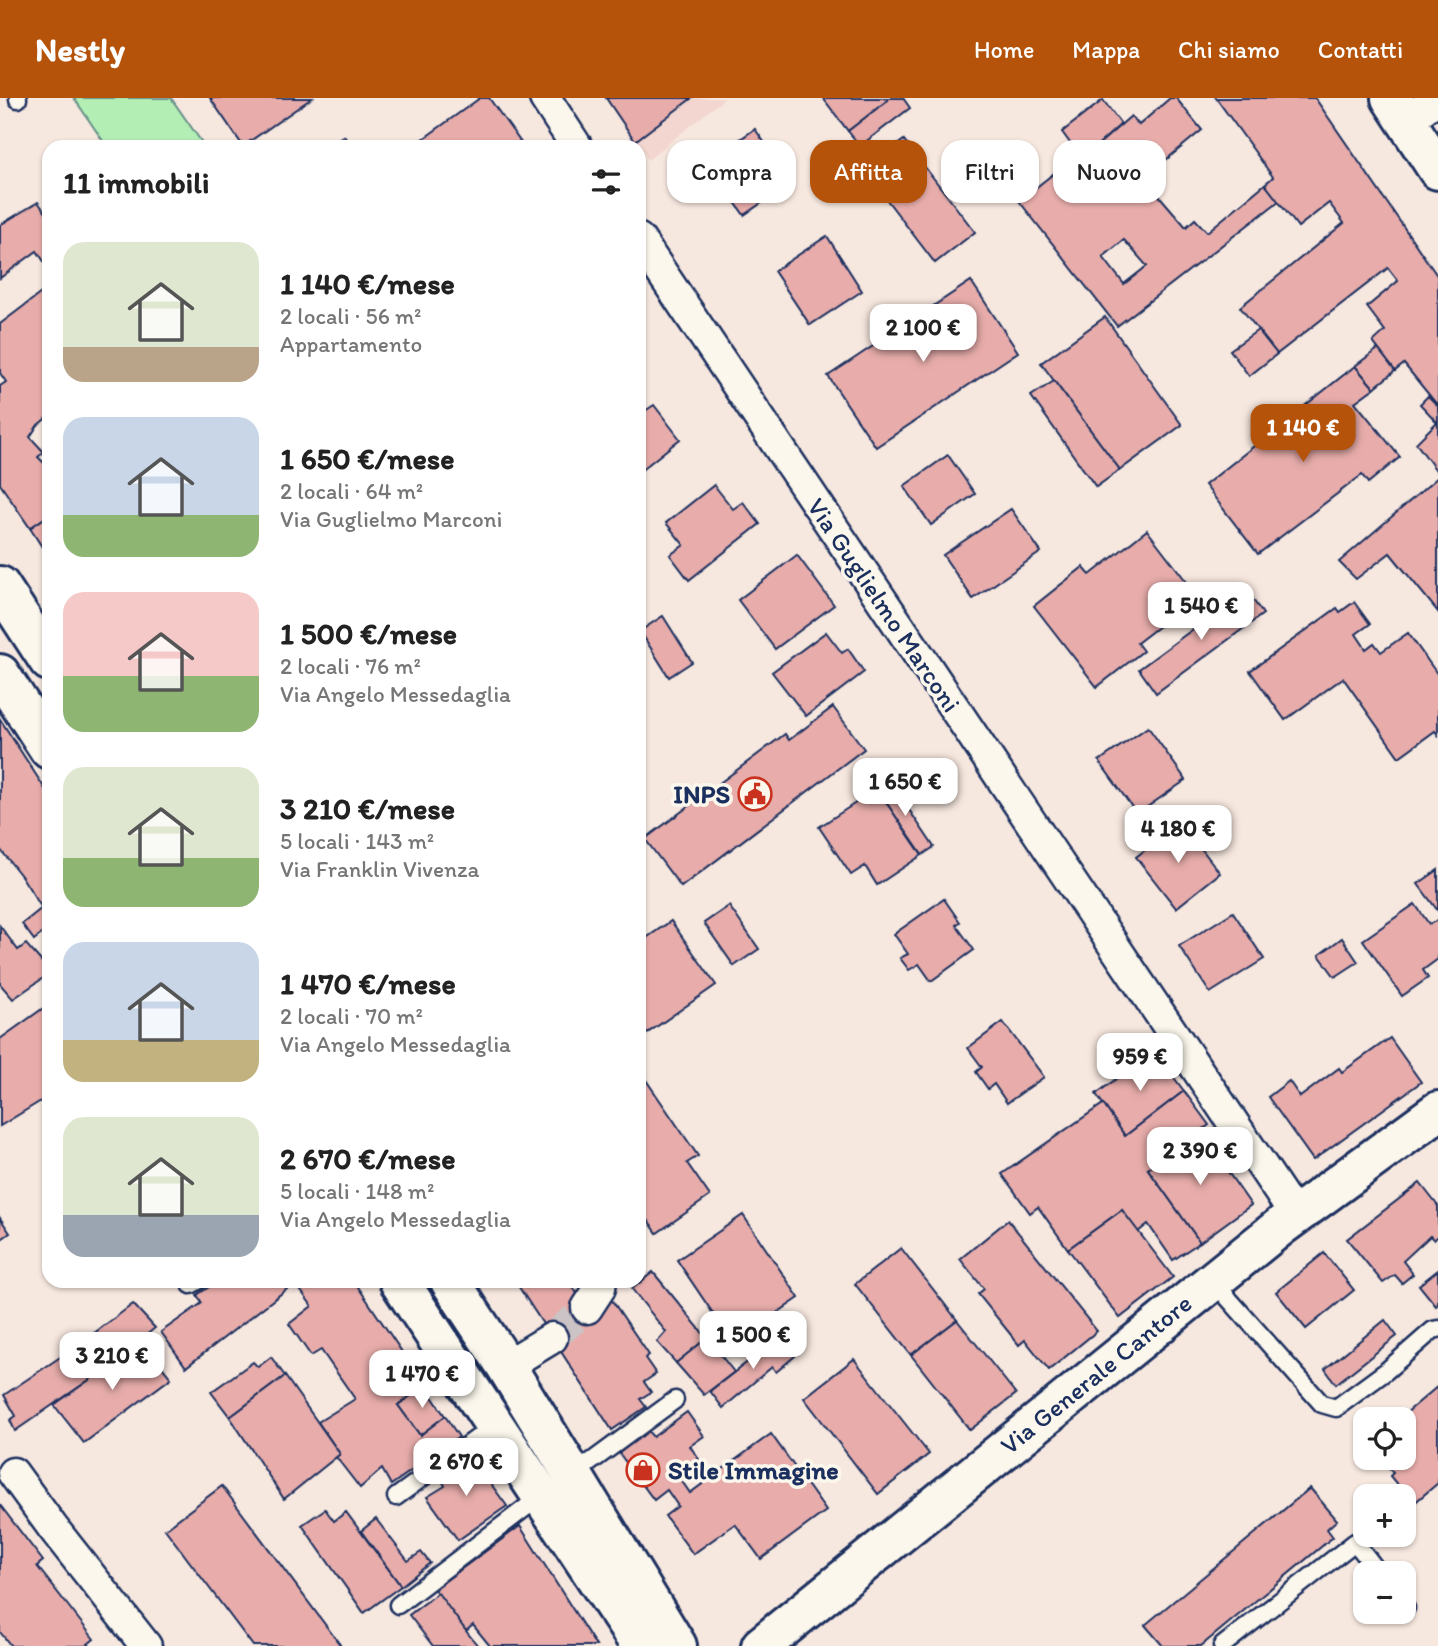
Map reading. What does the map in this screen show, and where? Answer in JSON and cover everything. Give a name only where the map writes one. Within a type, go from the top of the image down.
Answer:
[{"type":"main road","points":[[1399,109],[1438,170]]},
{"type":"main road","points":[[0,586],[42,650]]},
{"type":"main road","points":[[0,674],[42,738]]},
{"type":"main road","name":"Via Generale Cantore","points":[[761,1646],[1212,1280],[1294,1216],[1438,1111]]},
{"type":"main road","points":[[405,1288],[641,1646]]},
{"type":"main road","points":[[455,1288],[506,1366],[677,1646]]},
{"type":"street","points":[[545,98],[572,140]]},
{"type":"street","points":[[1399,109],[1437,98]]},
{"type":"street","name":"Via Guglielmo Marconi","points":[[646,249],[1294,1216]]},
{"type":"street","points":[[587,1308],[600,1288]]},
{"type":"street","points":[[506,1366],[552,1338]]},
{"type":"street","points":[[13,1473],[52,1528],[146,1646]]},
{"type":"lane","points":[[1212,1280],[1322,1404],[1336,1408],[1385,1372],[1433,1330],[1438,1329]]},
{"type":"lane","points":[[573,1475],[675,1400]]},
{"type":"lane","points":[[396,1497],[495,1425]]},
{"type":"lane","points":[[398,1605],[541,1496]]},
{"type":"lane","points":[[1222,1646],[1355,1542],[1370,1561]]},
{"type":"shaded area","points":[[606,98],[725,98],[673,140],[667,140],[667,145],[648,160],[646,140],[634,140]]},
{"type":"green space","points":[[74,98],[171,98],[200,140],[102,140]]},
{"type":"building","points":[[210,98],[312,98],[252,140],[239,140]]},
{"type":"building","points":[[480,98],[489,98],[519,140],[422,140]]},
{"type":"building","points":[[606,98],[692,98],[636,140]]},
{"type":"building","points":[[823,98],[886,98],[888,100],[848,131]]},
{"type":"building","points":[[886,98],[903,98],[910,108],[868,140],[855,140],[848,131],[888,100]]},
{"type":"building","points":[[1170,98],[1176,98],[1202,130],[1166,160],[1166,140],[1104,140],[1131,116],[1139,125]]},
{"type":"building","points":[[1216,98],[1315,98],[1438,277],[1438,406],[1404,364],[1395,371],[1373,342],[1385,331],[1367,307],[1398,281],[1388,268],[1277,354],[1240,307],[1344,223],[1329,203],[1298,227],[1265,184],[1273,177]]},
{"type":"building","points":[[1103,100],[1121,124],[1103,140],[1068,140],[1062,132]]},
{"type":"building","points":[[755,129],[763,140],[739,140]]},
{"type":"building","points":[[927,170],[941,188],[941,203],[953,203],[975,232],[935,263],[889,203],[927,203]]},
{"type":"building","points":[[1053,174],[1053,203],[1165,203],[1186,227],[1195,219],[1207,232],[1265,184],[1279,201],[1117,326],[1021,203],[1039,203],[1039,185]],"holes":[[[1124,240],[1147,266],[1124,284],[1103,257]]]},
{"type":"building","points":[[38,202],[42,207],[42,258],[37,251],[0,278],[0,225]]},
{"type":"building","points":[[736,203],[761,203],[744,215]]},
{"type":"building","points":[[827,236],[862,291],[810,325],[774,271]]},
{"type":"building","points":[[971,281],[1018,352],[876,447],[828,376]]},
{"type":"building","points":[[42,292],[42,422],[30,437],[42,450],[38,457],[42,461],[42,520],[30,528],[0,484],[0,386],[6,382],[0,373],[0,324]]},
{"type":"building","points":[[1105,317],[1182,425],[1120,470],[1041,363]]},
{"type":"building","points":[[1258,330],[1277,354],[1249,376],[1230,350]]},
{"type":"building","points":[[1378,349],[1395,371],[1374,388],[1355,366]]},
{"type":"building","points":[[1355,366],[1374,388],[1355,402],[1400,457],[1368,483],[1362,475],[1258,554],[1205,485]]},
{"type":"building","points":[[1054,381],[1120,470],[1096,487],[1031,396]]},
{"type":"building","points":[[1428,396],[1438,406],[1438,473],[1416,443],[1437,422],[1420,404]]},
{"type":"building","points":[[654,405],[680,439],[646,466],[646,410]]},
{"type":"building","points":[[948,455],[975,494],[931,525],[904,486]]},
{"type":"building","points":[[1438,477],[1438,612],[1390,553],[1356,579],[1339,562]]},
{"type":"building","points":[[714,485],[733,509],[743,502],[760,524],[689,580],[670,555],[684,545],[666,523]]},
{"type":"building","points":[[1011,509],[1041,552],[973,599],[943,555]]},
{"type":"building","points":[[42,520],[42,547],[30,528]]},
{"type":"building","points":[[1147,530],[1193,590],[1172,607],[1176,613],[1137,643],[1143,651],[1097,687],[1034,606],[1083,567],[1090,575]]},
{"type":"building","points":[[797,555],[834,605],[775,649],[738,600]]},
{"type":"building","points":[[1246,590],[1263,614],[1156,693],[1139,669]]},
{"type":"building","points":[[1354,602],[1370,624],[1356,634],[1366,649],[1374,643],[1381,652],[1408,633],[1438,675],[1438,735],[1435,731],[1399,757],[1343,678],[1285,720],[1250,671],[1337,608],[1340,612]]},
{"type":"building","points":[[663,616],[692,662],[669,677],[646,641],[646,627]]},
{"type":"building","points":[[826,632],[842,653],[848,649],[864,672],[806,716],[772,672]]},
{"type":"building","name":"INPS","points":[[833,707],[864,749],[681,887],[646,838],[785,734],[789,740]]},
{"type":"building","points":[[0,719],[42,784],[42,908],[0,849]]},
{"type":"building","points":[[1148,727],[1186,780],[1137,814],[1099,761]]},
{"type":"building","points":[[889,780],[934,847],[922,855],[877,789]]},
{"type":"building","points":[[877,789],[922,855],[877,885],[865,866],[851,875],[819,827]]},
{"type":"building","points":[[1181,822],[1220,873],[1176,908],[1136,857]]},
{"type":"building","points":[[1438,870],[1438,911],[1418,884]]},
{"type":"building","points":[[944,899],[960,922],[956,925],[974,950],[931,981],[919,964],[909,970],[900,958],[908,954],[894,934]]},
{"type":"building","points":[[1415,904],[1429,924],[1438,920],[1438,959],[1423,970],[1428,978],[1402,996],[1363,940]]},
{"type":"building","points":[[729,906],[759,949],[734,966],[704,923]]},
{"type":"building","points":[[42,908],[42,934],[34,940],[22,924]]},
{"type":"building","points":[[1233,912],[1264,959],[1210,993],[1179,946]]},
{"type":"building","points":[[671,921],[716,985],[646,1034],[646,938]]},
{"type":"building","points":[[0,926],[18,950],[26,944],[42,962],[42,979],[13,999],[0,984]]},
{"type":"building","points":[[1342,938],[1358,962],[1335,977],[1319,955]]},
{"type":"building","points":[[42,1009],[42,1100],[0,1126],[0,1039]]},
{"type":"building","points":[[1003,1022],[1044,1077],[1007,1103],[994,1084],[988,1089],[976,1072],[982,1067],[968,1048]]},
{"type":"building","points":[[1390,1038],[1421,1082],[1313,1160],[1268,1097],[1289,1081],[1300,1097],[1339,1068],[1342,1072]]},
{"type":"building","points":[[1154,1051],[1184,1091],[1125,1136],[1096,1094]]},
{"type":"building","points":[[646,1080],[698,1156],[687,1163],[710,1196],[657,1233],[646,1217]]},
{"type":"building","points":[[1184,1091],[1209,1125],[1148,1169],[1200,1242],[1173,1260],[1148,1224],[1138,1232],[1122,1210],[1068,1249],[1038,1207],[1030,1213],[1002,1174],[1103,1104],[1125,1136]]},
{"type":"building","points":[[1200,1132],[1251,1205],[1200,1242],[1148,1169]]},
{"type":"building","points":[[1420,1183],[1438,1206],[1438,1236],[1434,1240],[1430,1236],[1403,1261],[1413,1274],[1402,1283],[1395,1275],[1383,1283],[1347,1239]]},
{"type":"building","points":[[1122,1210],[1173,1277],[1120,1318],[1068,1249]]},
{"type":"building","points":[[743,1215],[799,1298],[733,1343],[677,1260]]},
{"type":"building","points":[[0,1218],[10,1233],[0,1240]]},
{"type":"building","points":[[1008,1220],[1097,1331],[1049,1370],[1025,1340],[1019,1345],[978,1294],[984,1289],[960,1259]]},
{"type":"building","points":[[901,1248],[957,1320],[911,1355],[855,1284]]},
{"type":"building","points":[[1324,1253],[1354,1290],[1306,1329],[1276,1292]]},
{"type":"building","points":[[1438,1270],[1438,1304],[1436,1306],[1419,1285]]},
{"type":"building","points":[[653,1272],[707,1338],[676,1363],[657,1342],[666,1332],[632,1289],[646,1288],[646,1278]]},
{"type":"building","points":[[208,1288],[289,1288],[186,1367],[161,1332],[202,1303],[197,1295]]},
{"type":"building","points":[[299,1288],[359,1288],[425,1386],[398,1405],[420,1435],[445,1416],[459,1437],[391,1485],[382,1469],[360,1488],[336,1457],[340,1454],[318,1422],[355,1399],[321,1350],[311,1356],[289,1324],[312,1306]]},
{"type":"building","points":[[520,1288],[574,1288],[590,1313],[611,1299],[649,1355],[645,1358],[656,1374],[644,1382],[651,1392],[640,1399],[646,1407],[612,1430]]},
{"type":"building","points":[[133,1304],[155,1328],[140,1340],[142,1342],[102,1371],[81,1343]]},
{"type":"building","points":[[957,1320],[1016,1394],[970,1430],[911,1355]]},
{"type":"building","points":[[1385,1320],[1397,1336],[1336,1384],[1325,1369]]},
{"type":"building","points":[[781,1336],[795,1356],[776,1372],[772,1367],[723,1408],[710,1391]]},
{"type":"building","points":[[707,1338],[734,1372],[704,1395],[676,1363]]},
{"type":"building","points":[[142,1342],[171,1378],[84,1443],[54,1405]]},
{"type":"building","points":[[81,1343],[102,1371],[15,1431],[10,1420],[16,1416],[4,1395]]},
{"type":"building","points":[[271,1357],[285,1376],[230,1417],[211,1392],[253,1362],[258,1367]]},
{"type":"building","points":[[854,1359],[929,1454],[878,1494],[804,1398]]},
{"type":"building","points":[[285,1376],[340,1454],[284,1499],[230,1417]]},
{"type":"building","points":[[425,1386],[445,1416],[420,1435],[398,1405]]},
{"type":"building","points":[[1438,1386],[1438,1483],[1416,1501],[1416,1484],[1397,1484],[1390,1476],[1393,1473],[1390,1470],[1416,1470],[1416,1407],[1413,1407]]},
{"type":"building","points":[[687,1412],[704,1436],[690,1446],[700,1461],[679,1477],[690,1493],[771,1434],[826,1511],[761,1559],[735,1524],[693,1554],[665,1516],[678,1506],[667,1490],[654,1500],[619,1453],[648,1431],[653,1437]]},
{"type":"building","points":[[469,1454],[507,1506],[458,1540],[427,1497],[445,1486],[440,1476]]},
{"type":"building","points":[[222,1486],[341,1646],[253,1646],[165,1529]]},
{"type":"building","points":[[1310,1488],[1337,1520],[1327,1529],[1333,1537],[1201,1646],[1163,1646],[1145,1625]]},
{"type":"building","points":[[0,1505],[43,1561],[37,1566],[94,1639],[88,1644],[90,1646],[11,1646],[0,1632]]},
{"type":"building","points":[[325,1509],[334,1521],[346,1512],[401,1586],[364,1613],[302,1525]]},
{"type":"building","points":[[376,1519],[408,1561],[421,1552],[430,1563],[401,1586],[361,1531]]},
{"type":"building","points":[[520,1526],[596,1646],[490,1646],[473,1625],[466,1631],[434,1589]]},
{"type":"building","points":[[438,1593],[478,1646],[433,1646],[409,1615]]},
{"type":"tunnel","points":[[552,1338],[587,1308]]},
{"type":"place","name":"INPS","points":[[755,794]]},
{"type":"place","name":"Stile Immagine","points":[[643,1470]]}]
